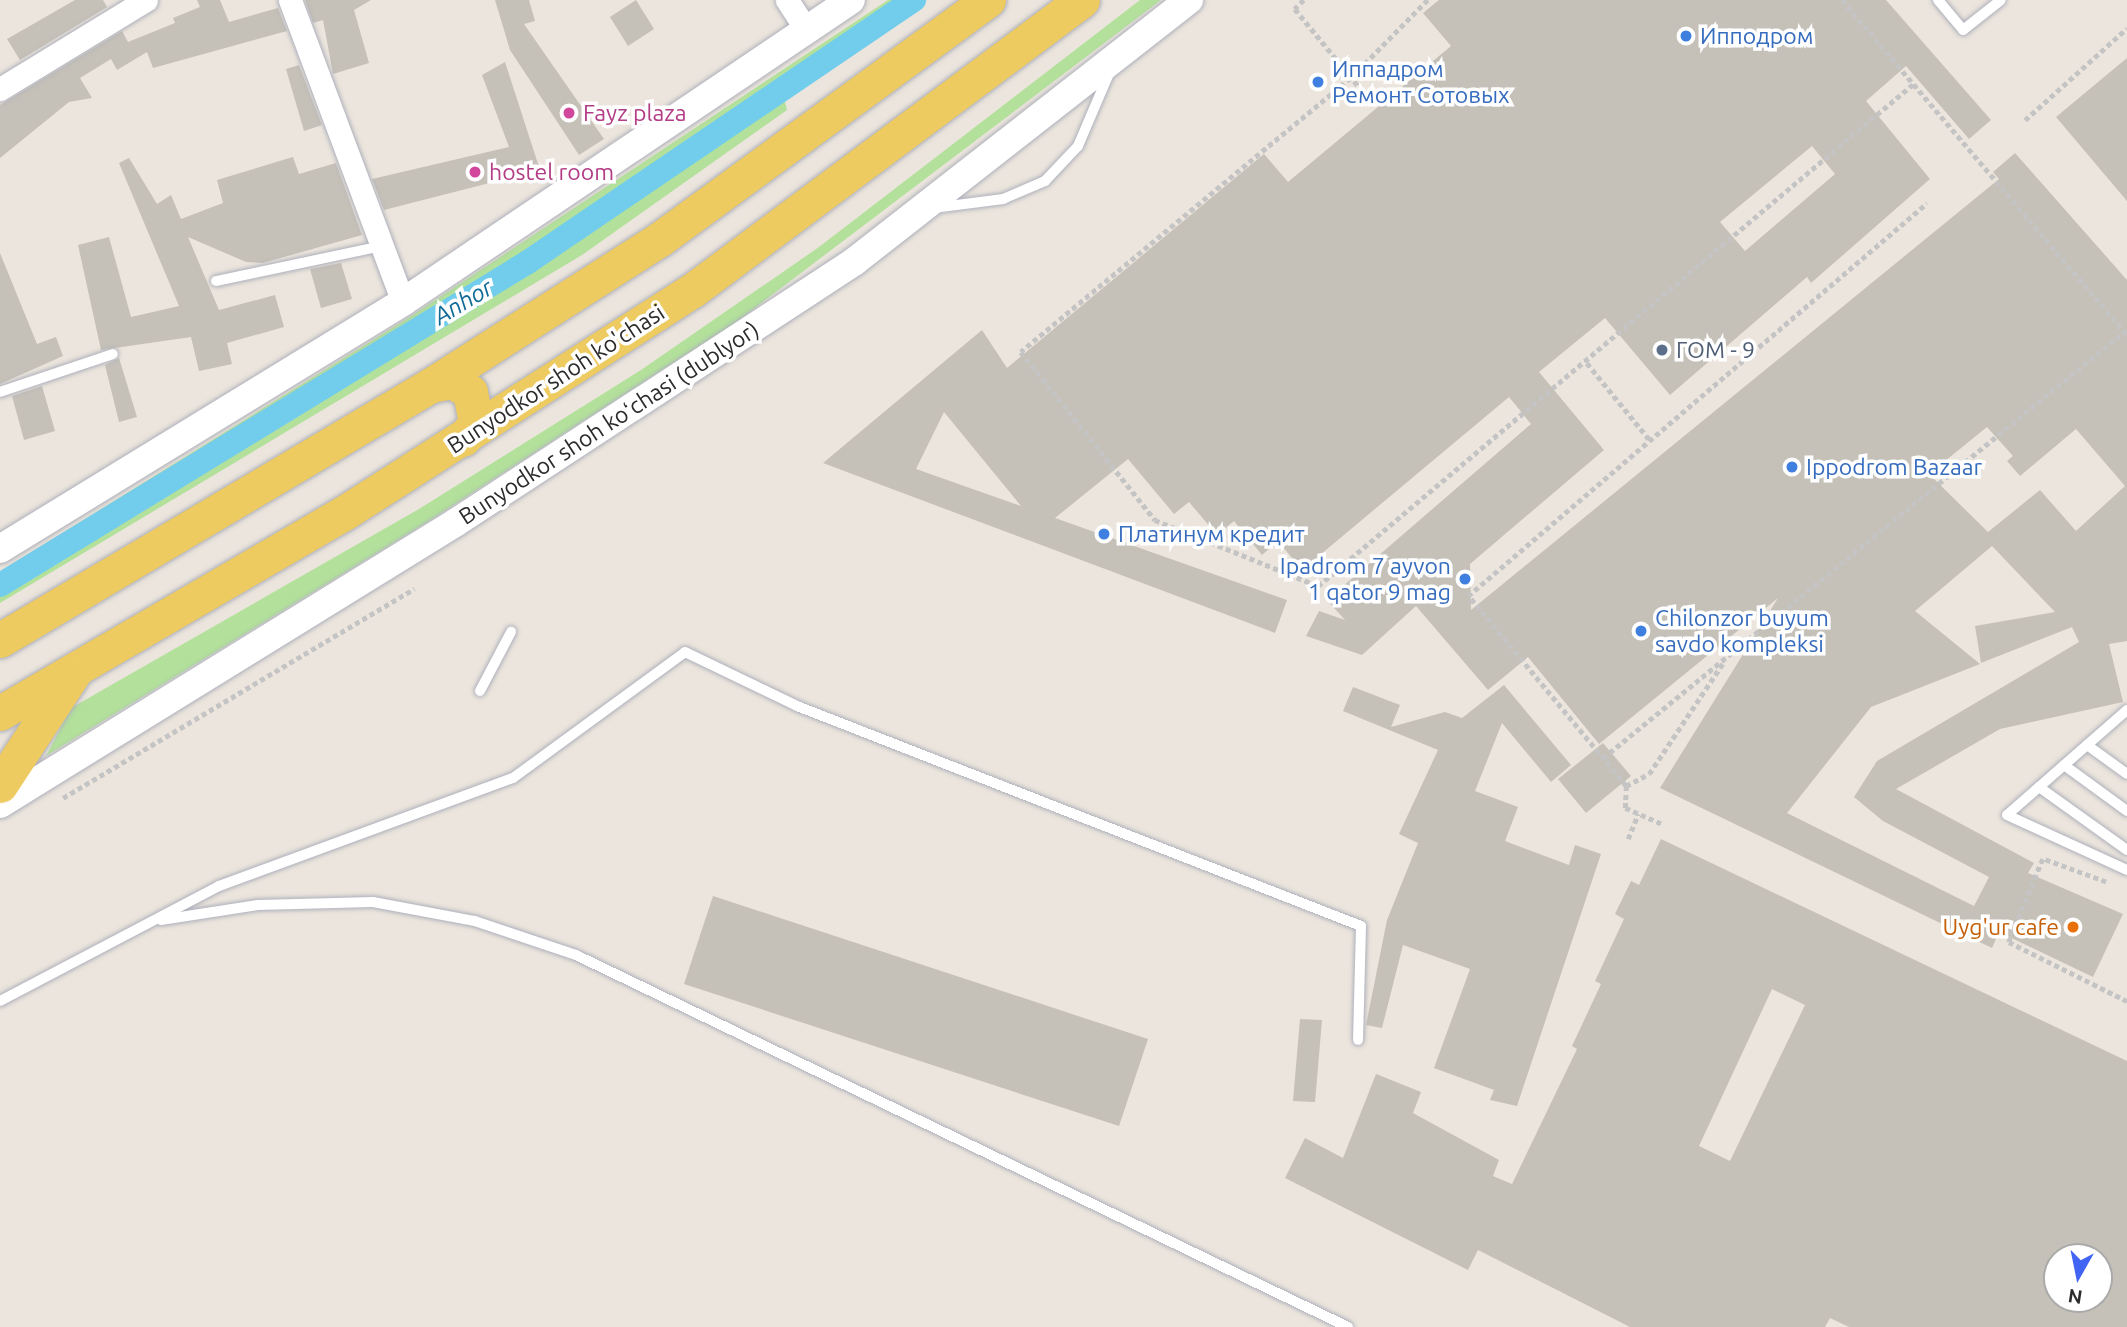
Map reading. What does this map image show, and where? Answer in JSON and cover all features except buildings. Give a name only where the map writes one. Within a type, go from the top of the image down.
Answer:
[{"type":"main road","points":[[0,640],[431,385],[682,224],[988,0]]},
{"type":"main road","name":"Bunyodkor shoh ko'chasi","points":[[0,712],[463,439],[776,233],[1082,0]]},
{"type":"main road","points":[[431,385],[452,382],[470,392],[478,412],[463,439]]},
{"type":"main road","points":[[0,785],[76,669]]},
{"type":"street","points":[[0,89],[146,0]]},
{"type":"street","points":[[290,0],[403,302]]},
{"type":"street","points":[[787,0],[807,31]]},
{"type":"street","points":[[0,549],[403,302],[851,0]]},
{"type":"street","name":"Bunyodkor shoh koʻchasi (dublyor)","points":[[0,804],[652,397],[923,209],[1112,64],[1189,0]]},
{"type":"lane","points":[[1938,0],[1963,30],[2001,0]]},
{"type":"lane","points":[[923,209],[1003,199],[1045,181],[1078,145],[1112,64]]},
{"type":"lane","points":[[216,281],[382,246]]},
{"type":"lane","points":[[0,392],[113,355]]},
{"type":"lane","points":[[480,691],[511,632]]},
{"type":"lane","points":[[0,1002],[219,886],[513,778],[685,652],[797,706],[1361,926],[1358,1040]]},
{"type":"lane","points":[[2127,710],[2007,815],[2127,870]]},
{"type":"lane","points":[[2117,719],[2127,727]]},
{"type":"lane","points":[[2087,745],[2127,774]]},
{"type":"lane","points":[[2064,765],[2127,811]]},
{"type":"lane","points":[[2039,787],[2127,850]]},
{"type":"lane","points":[[151,921],[258,905],[373,902],[475,921],[576,955],[1348,1327]]},
{"type":"path","points":[[1304,0],[1295,9],[1373,104]]},
{"type":"path","points":[[1428,0],[1351,78],[1021,352],[1155,520],[1318,586],[1587,363],[1913,84]]},
{"type":"path","points":[[1602,758],[2126,334],[1842,0]]},
{"type":"path","points":[[2025,120],[2127,29]]},
{"type":"path","points":[[1661,824],[1625,808],[1626,786],[1468,596],[1927,203]]},
{"type":"path","points":[[1587,363],[1649,439]]},
{"type":"path","points":[[55,803],[414,589]]},
{"type":"path","points":[[1626,786],[1649,774],[1727,657]]},
{"type":"path","points":[[1628,839],[1638,814]]},
{"type":"path","points":[[2115,885],[2043,859],[2009,942],[2127,1001]]},
{"type":"green space","points":[[888,0],[908,0],[782,89],[787,110],[582,255],[0,603],[0,572],[408,318]]},
{"type":"green space","points":[[1140,0],[1161,0],[739,320],[429,521],[46,756],[71,708],[419,509],[641,370],[819,247]]},
{"type":"waterway","name":"Anhor","points":[[0,585],[528,262],[914,0]]},
{"type":"place","name":"Ипподром","points":[[1686,36]]},
{"type":"place","name":"Иппадром Ремонт Сотовых","points":[[1318,82]]},
{"type":"place","name":"Fayz plaza","points":[[569,113]]},
{"type":"place","name":"hostel room","points":[[475,172]]},
{"type":"place","name":"ГОМ - 9","points":[[1662,350]]},
{"type":"place","name":"Ippodrom Bazaar","points":[[1792,467]]},
{"type":"place","name":"Платинум кредит","points":[[1104,534]]},
{"type":"place","name":"Ipadrom 7 ayvon 1 qator 9 mag","points":[[1465,579]]},
{"type":"place","name":"Chilonzor buyum savdo kompleksi","points":[[1641,631]]},
{"type":"place","name":"Uyg'ur cafe","points":[[2073,927]]}]
